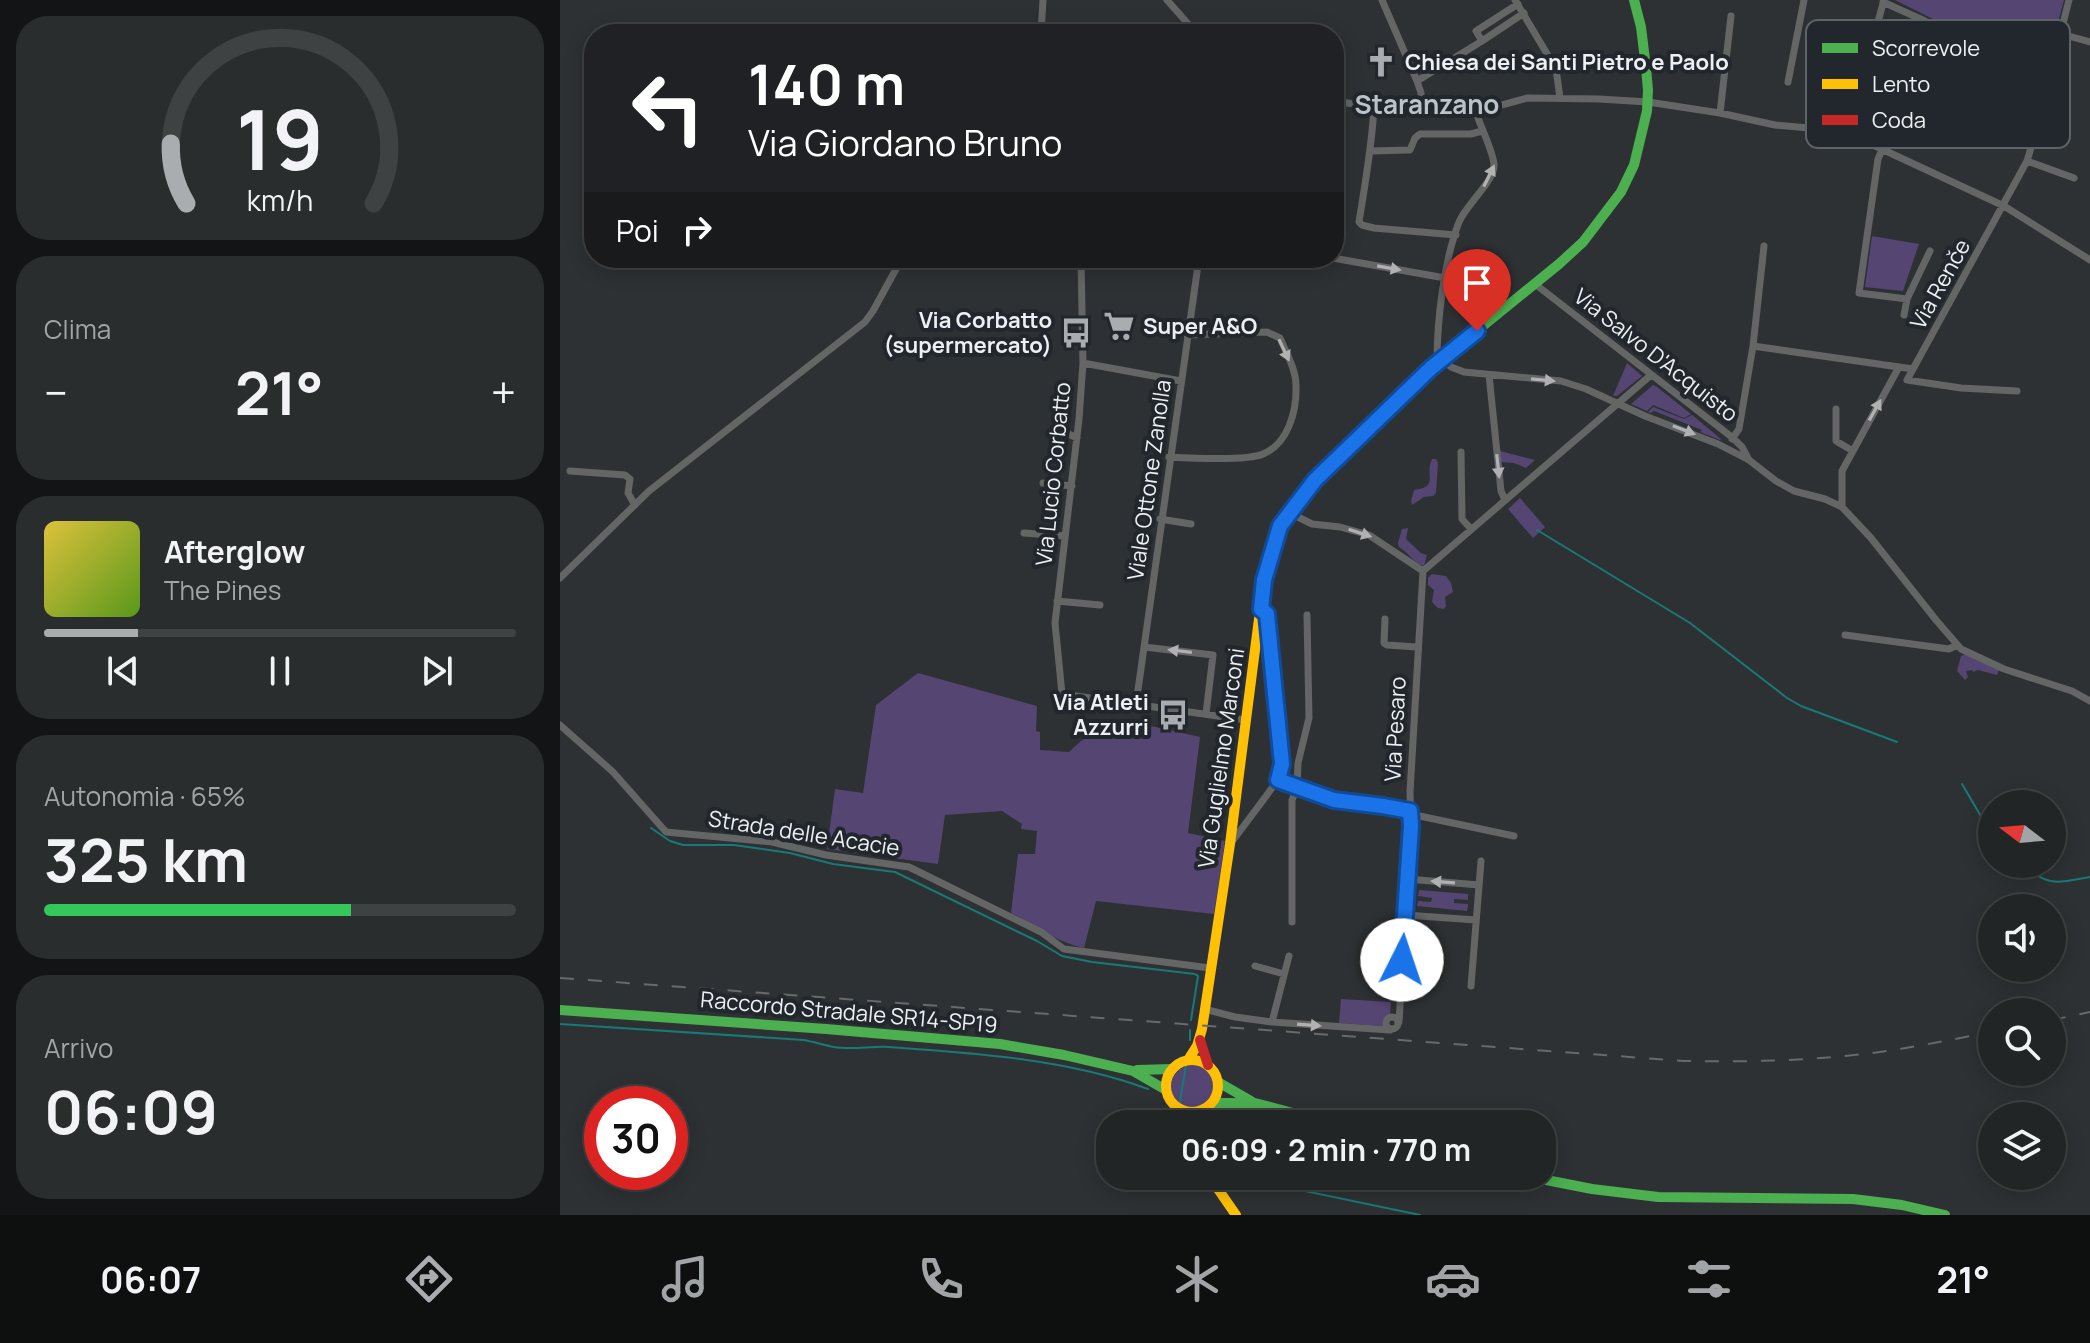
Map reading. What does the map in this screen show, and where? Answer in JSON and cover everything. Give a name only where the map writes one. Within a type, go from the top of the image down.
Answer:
[{"type":"main road","name":"Via Guglielmo Marconi","points":[[1188,1060],[1200,1038],[1230,844],[1264,580],[1280,526],[1315,480],[1439,360],[1583,242],[1621,192],[1634,165],[1648,102],[1643,41],[1634,0]]},
{"type":"main road","name":"Raccordo Stradale SR14-SP19","points":[[560,1010],[1000,1044],[1133,1071],[1172,1069],[1188,1060]]},
{"type":"main road","name":"Via Guglielmo Marconi","points":[[1200,1038],[1208,1065]]},
{"type":"main road","points":[[1188,1060],[1208,1065],[1218,1082],[1219,1090],[1213,1103],[1204,1110]]},
{"type":"main road","points":[[1166,1090],[1172,1069]]},
{"type":"main road","name":"Raccordo Stradale SR14-SP19","points":[[1133,1071],[1166,1090],[1177,1110]]},
{"type":"main road","points":[[1218,1082],[1255,1103],[1281,1110]]},
{"type":"main road","points":[[1213,1103],[1255,1103]]},
{"type":"main road","points":[[1176,1107],[1180,1110]]},
{"type":"main road","points":[[1556,1182],[1658,1197],[1853,1199],[1902,1205],[1945,1215]]},
{"type":"main road","points":[[1219,1190],[1236,1215]]},
{"type":"street","points":[[1042,24],[1043,0]]},
{"type":"street","points":[[1167,0],[1188,24]]},
{"type":"street","points":[[1382,0],[1417,81],[1421,103]]},
{"type":"street","points":[[1788,82],[1804,0]]},
{"type":"street","name":"Via Renče","points":[[2064,20],[2069,0]]},
{"type":"street","points":[[1883,1],[1923,20]]},
{"type":"street","points":[[1482,41],[1476,31],[1516,2],[1556,69],[1560,98]]},
{"type":"street","points":[[1417,81],[1524,13]]},
{"type":"street","points":[[1720,113],[1731,16]]},
{"type":"street","points":[[2070,36],[2090,42]]},
{"type":"street","points":[[1344,102],[1390,108],[1421,103],[1443,104],[1476,112],[1527,98],[1648,102],[1806,128]]},
{"type":"street","points":[[1374,107],[1359,222],[1374,228],[1456,235]]},
{"type":"street","points":[[1476,112],[1495,164],[1493,174],[1467,206],[1459,222],[1445,278],[1437,342],[1439,360],[1454,368],[1489,375],[1561,381],[1694,434],[1749,460],[1785,486],[1842,507],[1871,538],[1957,645],[2004,669],[2072,691],[2090,701]]},
{"type":"street","points":[[1370,151],[1410,150],[1420,134],[1471,134],[1482,131]]},
{"type":"street","points":[[1877,148],[2004,206],[2090,260]]},
{"type":"street","name":"Via Renče","points":[[2017,391],[1961,388],[1907,380],[2004,206],[2031,148]]},
{"type":"street","points":[[1882,150],[1878,159],[1859,293],[1907,299]]},
{"type":"street","points":[[2027,161],[2074,178]]},
{"type":"street","points":[[1725,448],[1739,429],[1753,346],[1764,246]]},
{"type":"street","points":[[1904,315],[1907,299],[1930,251]]},
{"type":"street","points":[[1344,260],[1445,278]]},
{"type":"street","points":[[560,578],[649,491],[865,322],[897,268]]},
{"type":"street","name":"Via Lucio Corbatto","points":[[1081,268],[1083,363],[1055,623],[1062,694],[1136,704]]},
{"type":"street","name":"Viale Ottone Zanolla","points":[[1136,704],[1197,268]]},
{"type":"street","name":"Via Salvo D'Acquisto","points":[[1535,284],[1733,438],[1749,460]]},
{"type":"street","points":[[1169,457],[1260,456],[1274,448],[1285,437],[1296,384],[1280,338],[1267,332],[1187,335]]},
{"type":"street","points":[[1753,346],[1913,369]]},
{"type":"street","points":[[1083,363],[1181,381]]},
{"type":"street","points":[[1842,507],[1842,471],[1899,367]]},
{"type":"street","points":[[1489,375],[1501,491],[1505,500]]},
{"type":"street","points":[[1290,513],[1312,524],[1369,535],[1423,571],[1651,375]]},
{"type":"street","points":[[1836,409],[1836,441],[1853,451]]},
{"type":"street","points":[[1056,428],[1077,438]]},
{"type":"street","points":[[1461,452],[1462,519],[1471,529]]},
{"type":"street","points":[[570,471],[625,475],[630,479],[628,493],[635,505]]},
{"type":"street","points":[[1043,483],[1072,486]]},
{"type":"street","points":[[1160,519],[1191,524]]},
{"type":"street","points":[[1024,533],[1065,536]]},
{"type":"street","name":"Via Pesaro","points":[[1272,1022],[1390,1030],[1398,1027],[1396,1019],[1400,1004],[1411,826],[1417,647],[1423,571]]},
{"type":"street","points":[[1057,601],[1100,605]]},
{"type":"street","points":[[1230,844],[1278,780],[1282,764],[1267,614],[1261,609]]},
{"type":"street","points":[[1292,922],[1292,800],[1297,788],[1298,763],[1309,718],[1307,615]]},
{"type":"street","name":"Via Pesaro","points":[[1385,619],[1384,643],[1417,647]]},
{"type":"street","points":[[1845,635],[1949,649],[1957,645]]},
{"type":"street","points":[[1144,647],[1213,655],[1206,714]]},
{"type":"street","points":[[1136,704],[1246,720]]},
{"type":"street","name":"Strada delle Acacie","points":[[560,725],[613,772],[666,832],[772,842],[826,855],[909,867],[1041,932],[1064,949],[1210,968]]},
{"type":"street","points":[[1278,780],[1334,800],[1391,807],[1514,836]]},
{"type":"street","points":[[1471,986],[1481,861]]},
{"type":"street","points":[[1407,879],[1479,885]]},
{"type":"street","points":[[1405,915],[1476,920]]},
{"type":"street","points":[[1204,1009],[1272,1022],[1289,956]]},
{"type":"street","points":[[1255,966],[1284,974]]},
{"type":"shaded area","points":[[1895,0],[2064,0],[2059,20],[1935,20]]},
{"type":"shaded area","points":[[1872,236],[1919,244],[1903,291],[1865,287]]},
{"type":"shaded area","points":[[1627,363],[1642,376],[1613,396]]},
{"type":"shaded area","points":[[1653,385],[1691,414],[1684,418],[1653,405],[1647,411],[1631,404]]},
{"type":"shaded area","points":[[1653,407],[1684,419],[1692,415],[1721,439],[1654,411],[1648,412]]},
{"type":"shaded area","points":[[1500,451],[1535,460],[1526,468],[1500,462]]},
{"type":"shaded area","points":[[1432,459],[1438,463],[1436,493],[1412,505],[1414,490],[1429,483]]},
{"type":"shaded area","points":[[1520,498],[1545,527],[1533,538],[1508,509]]},
{"type":"shaded area","points":[[1408,528],[1406,539],[1427,555],[1424,566],[1399,547],[1402,529]]},
{"type":"shaded area","points":[[1432,574],[1446,576],[1451,583],[1453,592],[1445,597],[1444,609],[1432,602],[1434,590],[1428,585],[1428,578]]},
{"type":"shaded area","points":[[1966,654],[1999,670],[1997,675],[1972,670],[1966,671],[1968,677],[1965,680],[1957,671],[1961,656]]},
{"type":"shaded area","points":[[918,673],[1037,706],[1036,731],[1040,732],[1040,750],[1069,752],[1100,730],[1116,725],[1147,726],[1200,737],[1188,833],[1225,841],[1214,914],[1096,901],[1084,948],[1055,938],[1011,913],[1018,854],[1035,854],[1037,831],[1021,829],[1022,824],[1002,811],[945,815],[938,864],[827,849],[835,789],[863,793],[876,705]]},
{"type":"shaded area","points":[[1419,890],[1468,894],[1468,900],[1454,899],[1454,903],[1468,904],[1467,911],[1417,906],[1418,901],[1431,902],[1432,898],[1418,896]]},
{"type":"shaded area","points":[[1341,999],[1391,1002],[1390,1015],[1384,1019],[1383,1026],[1339,1023]]},
{"type":"shaded area","points":[[1193,1065],[1208,1072],[1215,1087],[1208,1102],[1193,1109],[1178,1102],[1171,1087],[1178,1072]]},
{"type":"waterway","points":[[1537,530],[1690,623],[1787,698],[1897,742]]},
{"type":"waterway","points":[[1962,784],[1978,811]]},
{"type":"waterway","points":[[651,828],[670,841],[683,845],[734,845],[895,872],[1062,956],[1195,974],[1198,976],[1191,1020]]},
{"type":"waterway","points":[[2041,878],[2069,881],[2090,877]]},
{"type":"waterway","points":[[560,1024],[804,1040],[841,1048],[889,1047],[987,1055],[1053,1064],[1148,1089]]},
{"type":"waterway","points":[[1190,1030],[1190,1040]]},
{"type":"waterway","points":[[1180,1102],[1186,1065]]},
{"type":"waterway","points":[[1300,1190],[1420,1215]]},
{"type":"railway","points":[[560,978],[1684,1061],[1842,1056],[1896,1050],[1978,1035]]},
{"type":"railway","points":[[2066,1017],[2090,1012]]},
{"type":"traffic: fast","points":[[1269,562],[1280,526],[1315,480],[1431,368],[1583,242],[1621,192],[1634,165],[1647,111],[1646,68],[1634,0]]},
{"type":"traffic: fast","points":[[560,1010],[1000,1044],[1133,1071],[1166,1090]]},
{"type":"traffic: fast","points":[[1137,1070],[1172,1069]]},
{"type":"traffic: fast","points":[[1218,1082],[1251,1101]]},
{"type":"traffic: fast","points":[[1213,1103],[1255,1103],[1281,1110]]},
{"type":"traffic: fast","points":[[1556,1182],[1658,1197],[1853,1199],[1902,1205],[1945,1215]]},
{"type":"traffic: slow","points":[[1188,1060],[1197,1046],[1202,1029],[1269,562]]},
{"type":"traffic: slow","points":[[1192,1060],[1211,1067],[1218,1086],[1211,1105],[1192,1112],[1173,1105],[1166,1086],[1173,1067],[1192,1060]]},
{"type":"traffic: slow","points":[[1219,1190],[1236,1215]]},
{"type":"traffic: jam","points":[[1200,1040],[1208,1065]]},
{"type":"place","name":"Chiesa dei Santi Pietro e Paolo","points":[[1381,62]]},
{"type":"place","name":"Super A&O","points":[[1119,326]]},
{"type":"place","name":"Via Corbatto (supermercato)","points":[[1076,333]]},
{"type":"place","name":"Via Atleti Azzurri","points":[[1173,715]]},
{"type":"district","name":"Staranzano","points":[[1427,104]]},
{"type":"route","points":[[1402,960],[1410,811],[1334,800],[1278,780],[1282,764],[1267,614],[1261,609],[1264,580],[1280,526],[1315,480],[1431,368],[1477,331]]}]
